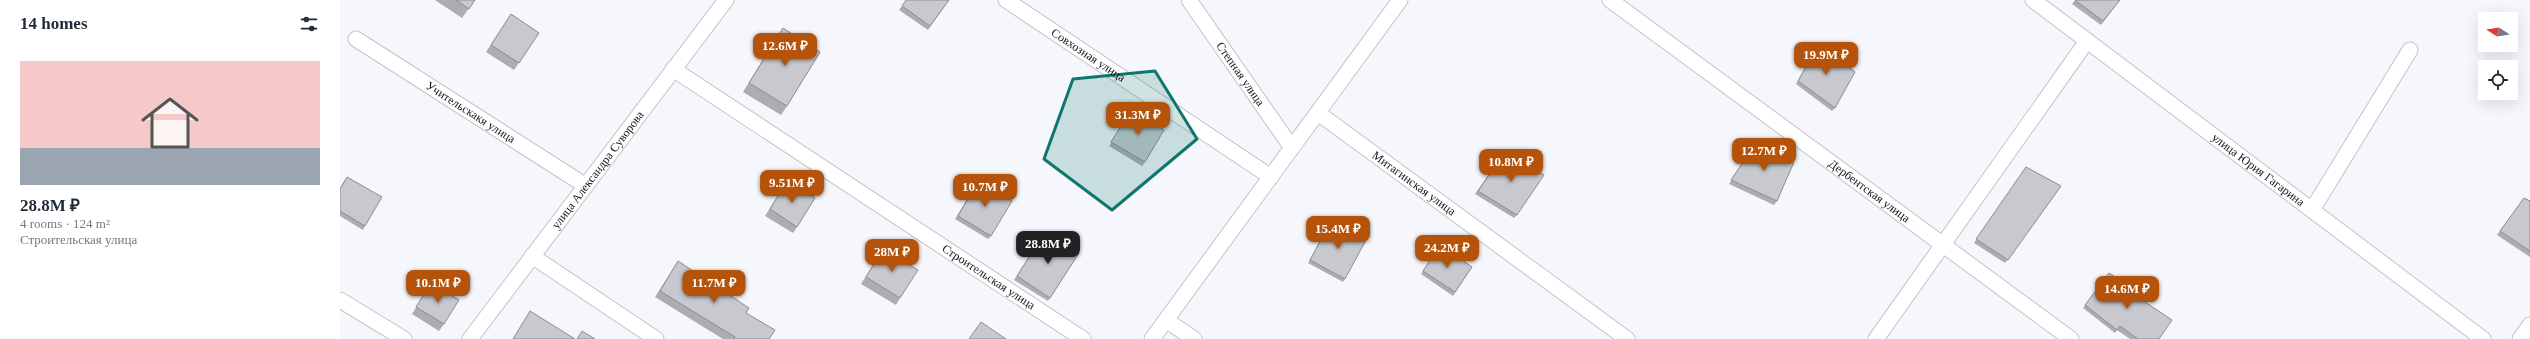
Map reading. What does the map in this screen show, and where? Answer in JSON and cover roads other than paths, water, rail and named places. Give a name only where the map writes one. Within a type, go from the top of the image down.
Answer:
[{"type":"street","name":"улица Александра Суворова","points":[[470,339],[726,0]]},
{"type":"street","name":"Совхозная улица","points":[[1006,0],[1270,177]]},
{"type":"street","name":"Степная улица","points":[[1189,0],[1292,148]]},
{"type":"street","points":[[1152,339],[1400,0]]},
{"type":"street","name":"Дербентская улица","points":[[1610,0],[2071,339]]},
{"type":"street","name":"улица Юрия Гагарина","points":[[2032,0],[2483,339]]},
{"type":"street","name":"Учительскакя улица","points":[[356,39],[586,186]]},
{"type":"street","points":[[1876,339],[2087,41]]},
{"type":"street","points":[[2312,210],[2410,50]]},
{"type":"street","name":"Строительская улица","points":[[674,69],[1083,339]]},
{"type":"street","name":"Митагинская улица","points":[[1318,113],[1627,339]]},
{"type":"street","points":[[532,256],[656,339]]},
{"type":"street","points":[[340,300],[404,339]]},
{"type":"street","points":[[1166,320],[1194,339]]},
{"type":"street","points":[[2520,339],[2530,325]]}]
